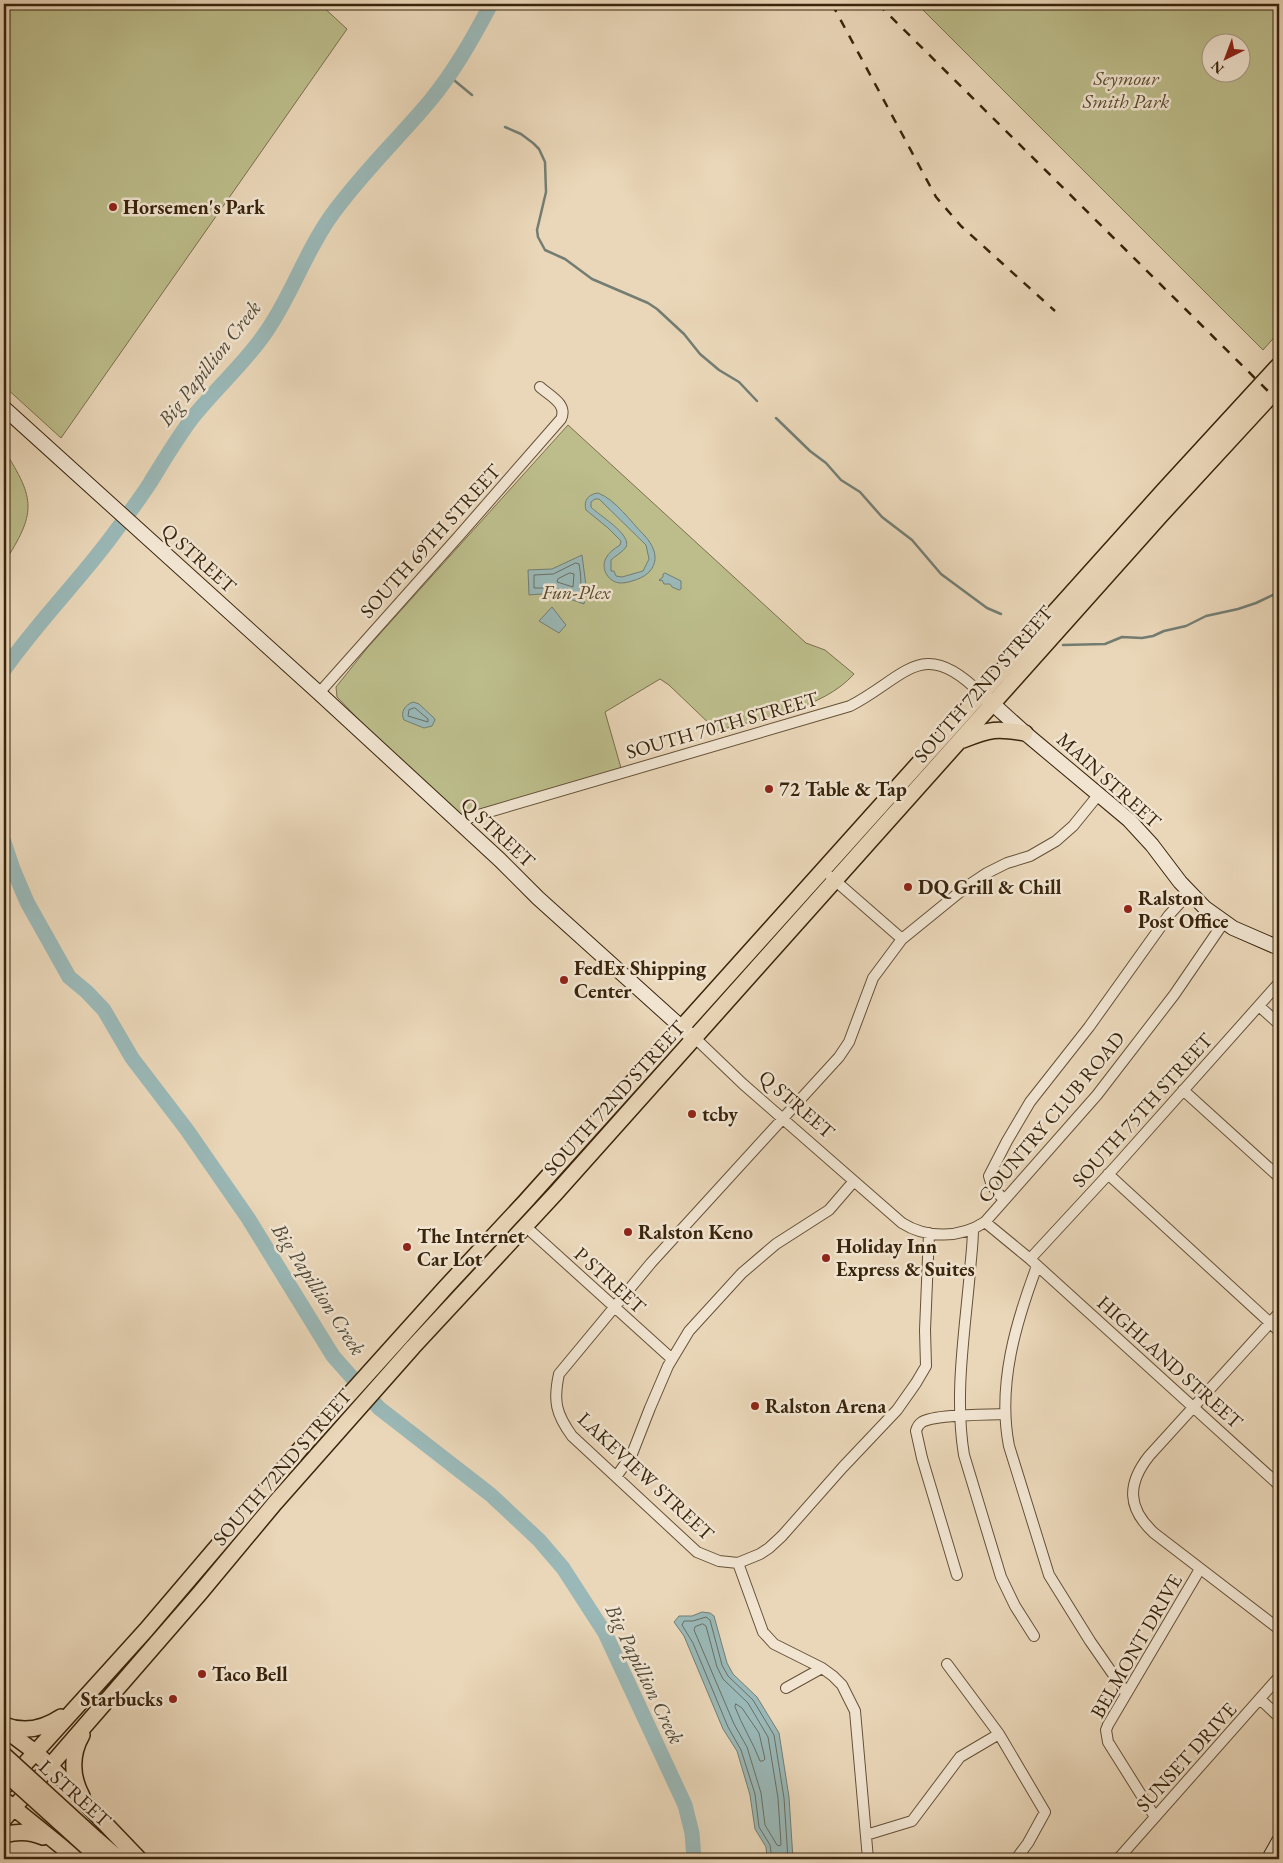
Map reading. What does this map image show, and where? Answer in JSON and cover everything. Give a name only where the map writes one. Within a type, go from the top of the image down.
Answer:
[{"type":"main road","name":"SOUTH 72ND STREET","points":[[4,1787],[185,1586],[385,1355],[562,1162],[1165,489],[1279,365]]},
{"type":"main road","name":"SOUTH 72ND STREET","points":[[7,1809],[50,1766],[344,1425],[695,1038],[1161,515],[1279,387]]},
{"type":"main road","name":"Q STREET","points":[[4,408],[319,693],[458,821],[538,898],[695,1038]]},
{"type":"main road","name":"MAIN STREET","points":[[981,694],[1025,734],[1099,794],[1141,832],[1189,893],[1205,908],[1250,937],[1279,948]]},
{"type":"main road","points":[[960,741],[994,729],[1025,734]]},
{"type":"main road","points":[[524,1226],[526,1215],[556,1179],[562,1162]]},
{"type":"main road","points":[[4,1728],[35,1729],[46,1726],[87,1696]]},
{"type":"main road","points":[[89,1808],[78,1789],[74,1776],[75,1753],[78,1742],[100,1707]]},
{"type":"main road","points":[[4,1728],[50,1766],[139,1859]]},
{"type":"main road","points":[[4,1728],[9,1745],[4,1757]]},
{"type":"main road","name":"L STREET","points":[[4,1757],[92,1844],[100,1859]]},
{"type":"main road","name":"L STREET","points":[[4,1772],[92,1844],[118,1859]]},
{"type":"main road","points":[[42,1831],[37,1820],[39,1807],[43,1802],[52,1794],[58,1792],[64,1791],[78,1796]]},
{"type":"main road","points":[[7,1809],[42,1831],[77,1859]]},
{"type":"main road","points":[[4,1835],[24,1832],[35,1833],[57,1844]]},
{"type":"main road","points":[[1269,1859],[1279,1840]]},
{"type":"street","name":"SOUTH 69TH STREET","points":[[319,693],[561,420],[563,410],[560,404],[540,387]]},
{"type":"street","name":"SOUTH 70TH STREET","points":[[458,821],[850,706],[906,669],[920,665],[943,667],[952,670],[981,694]]},
{"type":"street","points":[[614,1308],[711,1195],[844,1050],[860,1014],[872,978],[902,939],[966,887],[988,873],[1007,863],[1030,856],[1056,841],[1072,826],[1099,794]]},
{"type":"street","points":[[824,870],[902,939]]},
{"type":"street","points":[[1004,1200],[992,1186],[990,1176],[1019,1120],[1030,1102],[1104,1007],[1169,915],[1189,893]]},
{"type":"street","name":"COUNTRY CLUB ROAD","points":[[1033,1262],[985,1222],[1098,1095],[1174,995],[1224,922]]},
{"type":"street","name":"SOUTH 75TH STREET","points":[[1033,1262],[1108,1174],[1279,983]]},
{"type":"street","points":[[1259,1006],[1279,1024]]},
{"type":"street","name":"Q STREET","points":[[695,1038],[902,1223],[916,1230],[929,1233],[953,1233],[973,1229],[985,1222]]},
{"type":"street","points":[[1183,1090],[1279,1177]]},
{"type":"street","points":[[1108,1174],[1279,1331]]},
{"type":"street","points":[[616,1477],[632,1454],[672,1359],[689,1331],[742,1274],[776,1244],[829,1210],[854,1181]]},
{"type":"street","name":"P STREET","points":[[524,1226],[672,1359]]},
{"type":"street","points":[[973,1229],[960,1416],[964,1455],[1001,1577],[1012,1600],[1034,1636]]},
{"type":"street","points":[[868,1859],[854,1711],[842,1685],[833,1676],[822,1668],[774,1644],[763,1632],[738,1563],[760,1554],[782,1536],[842,1467],[897,1410],[926,1366],[925,1330],[929,1233]]},
{"type":"street","points":[[1033,1262],[1013,1339],[1005,1414],[1009,1446],[1049,1575],[1126,1693]]},
{"type":"street","name":"HIGHLAND STREET","points":[[1033,1262],[1279,1485]]},
{"type":"street","name":"LAKEVIEW STREET","points":[[614,1308],[559,1374],[556,1404],[562,1422],[572,1436],[697,1552],[719,1561],[738,1563]]},
{"type":"street","points":[[1279,1313],[1140,1468],[1133,1486],[1133,1497],[1138,1515],[1146,1526],[1279,1629]]},
{"type":"street","points":[[957,1575],[922,1458],[916,1431],[921,1422],[926,1420],[1005,1414]]},
{"type":"street","name":"BELMONT DRIVE","points":[[1155,1817],[1108,1742],[1106,1736],[1108,1724],[1200,1568]]},
{"type":"street","points":[[947,1664],[999,1734],[1046,1812],[1028,1843],[1016,1859]]},
{"type":"street","points":[[786,1688],[822,1668]]},
{"type":"street","name":"SUNSET DRIVE","points":[[1118,1859],[1279,1677]]},
{"type":"street","points":[[1260,1699],[1279,1716]]},
{"type":"street","points":[[866,1835],[912,1821],[960,1757],[999,1734]]},
{"type":"green space","name":"Horsemen's Park","points":[[4,4],[320,4],[347,29],[61,438],[4,386]]},
{"type":"green space","name":"Seymour Smith Park","points":[[917,4],[1279,4],[1279,332],[1263,350]]},
{"type":"green space","name":"Fun-Plex","points":[[568,425],[806,643],[825,650],[854,674],[826,696],[809,704],[717,731],[669,685],[660,679],[605,712],[621,768],[462,816],[389,751],[337,697],[336,687],[368,647]]},
{"type":"green space","points":[[4,450],[22,482],[28,506],[22,531],[4,563]]},
{"type":"water","points":[[598,493],[605,496],[617,506],[650,542],[655,556],[654,562],[652,568],[641,578],[621,583],[613,581],[607,575],[604,562],[610,552],[620,545],[621,541],[586,510],[586,500],[589,496]],"holes":[[[599,499],[646,545],[649,559],[643,571],[622,577],[616,576],[614,571],[611,571],[611,560],[625,549],[627,542],[613,525],[591,507],[591,502]]]},
{"type":"water","points":[[582,555],[586,586],[584,604],[553,593],[529,595],[528,570],[552,569]]},
{"type":"water","points":[[665,573],[681,581],[681,589],[672,587],[670,584],[664,584],[662,580],[659,580]]},
{"type":"water","points":[[552,607],[566,625],[559,633],[539,621]]},
{"type":"water","points":[[413,702],[419,704],[434,718],[432,726],[424,728],[404,720],[404,709]]},
{"type":"water","points":[[702,1612],[710,1613],[714,1616],[727,1663],[733,1674],[757,1697],[779,1733],[789,1797],[793,1859],[767,1859],[766,1847],[755,1829],[750,1795],[737,1751],[723,1729],[684,1636],[674,1622],[679,1616],[692,1616]]},
{"type":"waterway","name":"Big Papillion Creek","points":[[4,670],[109,540],[145,490],[193,417],[258,343],[275,318],[331,216],[354,186],[438,91],[463,54],[491,4]]},
{"type":"waterway","points":[[449,76],[472,95]]},
{"type":"waterway","points":[[505,127],[521,134],[533,143],[539,149],[545,162],[546,192],[537,230],[538,237],[545,250],[565,259],[592,279],[648,303],[657,309],[684,334],[700,354],[719,370],[739,382],[757,401]]},
{"type":"waterway","points":[[776,418],[810,451],[826,463],[841,480],[860,492],[882,517],[912,540],[941,574],[987,608],[1001,614]]},
{"type":"waterway","points":[[1063,645],[1105,644],[1122,637],[1142,638],[1153,636],[1164,631],[1186,626],[1206,616],[1256,603],[1279,592]]},
{"type":"waterway","name":"Big Papillion Creek","points":[[4,842],[27,902],[69,977],[104,1010],[132,1058],[187,1130],[248,1218],[333,1356],[379,1408],[491,1495],[539,1540],[563,1568],[605,1633],[685,1805],[692,1833],[694,1859]]},
{"type":"railway","points":[[832,4],[936,197],[961,226],[1055,311]]},
{"type":"railway","points":[[878,4],[1279,402]]},
{"type":"place","name":"Horsemen's Park","points":[[113,207]]},
{"type":"place","name":"72 Table & Tap","points":[[769,789]]},
{"type":"place","name":"DQ Grill & Chill","points":[[908,887]]},
{"type":"place","name":"Ralston Post Office","points":[[1128,909]]},
{"type":"place","name":"FedEx Shipping Center","points":[[564,980]]},
{"type":"place","name":"tcby","points":[[692,1114]]},
{"type":"place","name":"Ralston Keno","points":[[628,1232]]},
{"type":"place","name":"The Internet Car Lot","points":[[407,1247]]},
{"type":"place","name":"Holiday Inn Express & Suites","points":[[826,1258]]},
{"type":"place","name":"Ralston Arena","points":[[755,1406]]},
{"type":"place","name":"Taco Bell","points":[[202,1674]]},
{"type":"place","name":"Starbucks","points":[[173,1699]]}]
